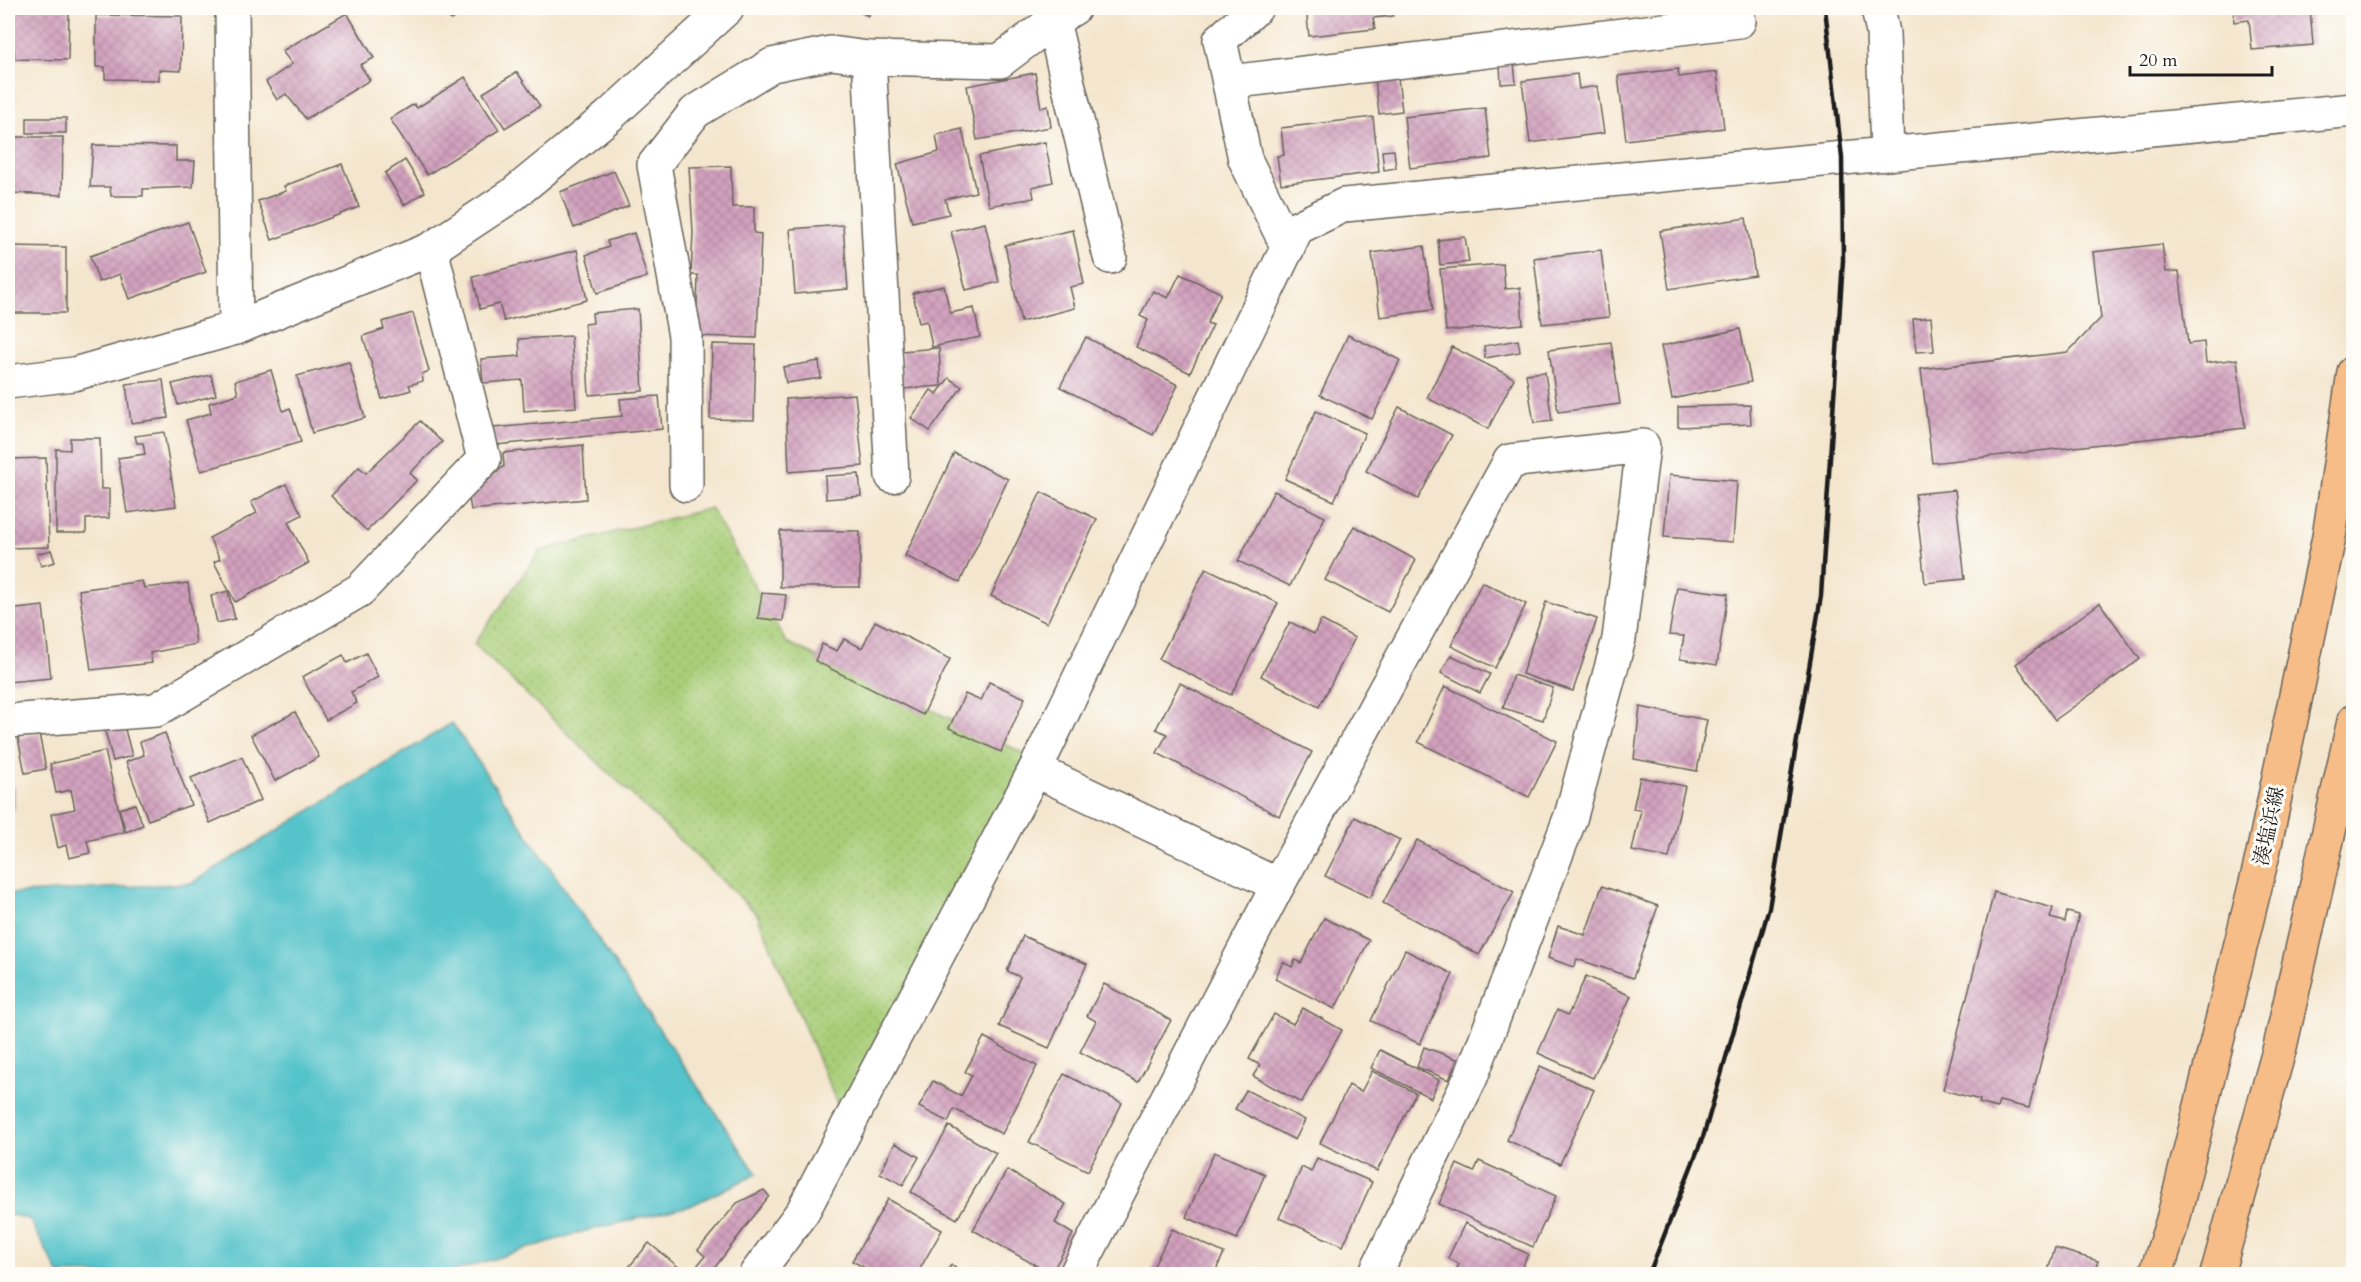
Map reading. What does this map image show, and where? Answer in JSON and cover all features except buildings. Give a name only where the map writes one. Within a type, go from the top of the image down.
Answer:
[{"type":"main road","name":"湊塩浜線","points":[[2156,1275],[2173,1220],[2263,854],[2329,537],[2354,372]]},
{"type":"main road","points":[[2217,1275],[2280,1047],[2354,721]]},
{"type":"street","points":[[232,8],[236,328]]},
{"type":"street","points":[[8,382],[74,374],[236,328],[431,249],[511,196],[609,116],[727,8]]},
{"type":"street","points":[[1256,8],[1220,40],[1245,159],[1288,248]]},
{"type":"street","points":[[1229,82],[1739,21],[1736,8]]},
{"type":"street","points":[[1878,8],[1883,33],[1887,154]]},
{"type":"street","points":[[686,485],[685,336],[654,165],[695,112],[772,65],[831,53],[869,58],[1000,61],[1064,14],[1110,257]]},
{"type":"street","points":[[869,58],[892,476]]},
{"type":"street","points":[[756,1275],[803,1211],[1035,770],[1297,228],[1344,205],[2354,110]]},
{"type":"street","points":[[8,720],[156,710],[360,590],[484,459],[431,249]]},
{"type":"street","points":[[1076,1275],[1278,885],[1510,461],[1642,446],[1619,639],[1571,816],[1471,1077],[1375,1275]]},
{"type":"street","points":[[1035,770],[1278,885]]},
{"type":"green space","points":[[711,508],[786,642],[1045,763],[852,1139],[757,914],[474,644],[540,551]]},
{"type":"water","points":[[452,723],[757,1174],[690,1206],[581,1232],[445,1274],[59,1274],[29,1219],[8,1214],[8,894],[192,883]]},
{"type":"railway","points":[[1649,1274],[1704,1134],[1769,908],[1821,596],[1843,260],[1842,158],[1825,8]]}]
